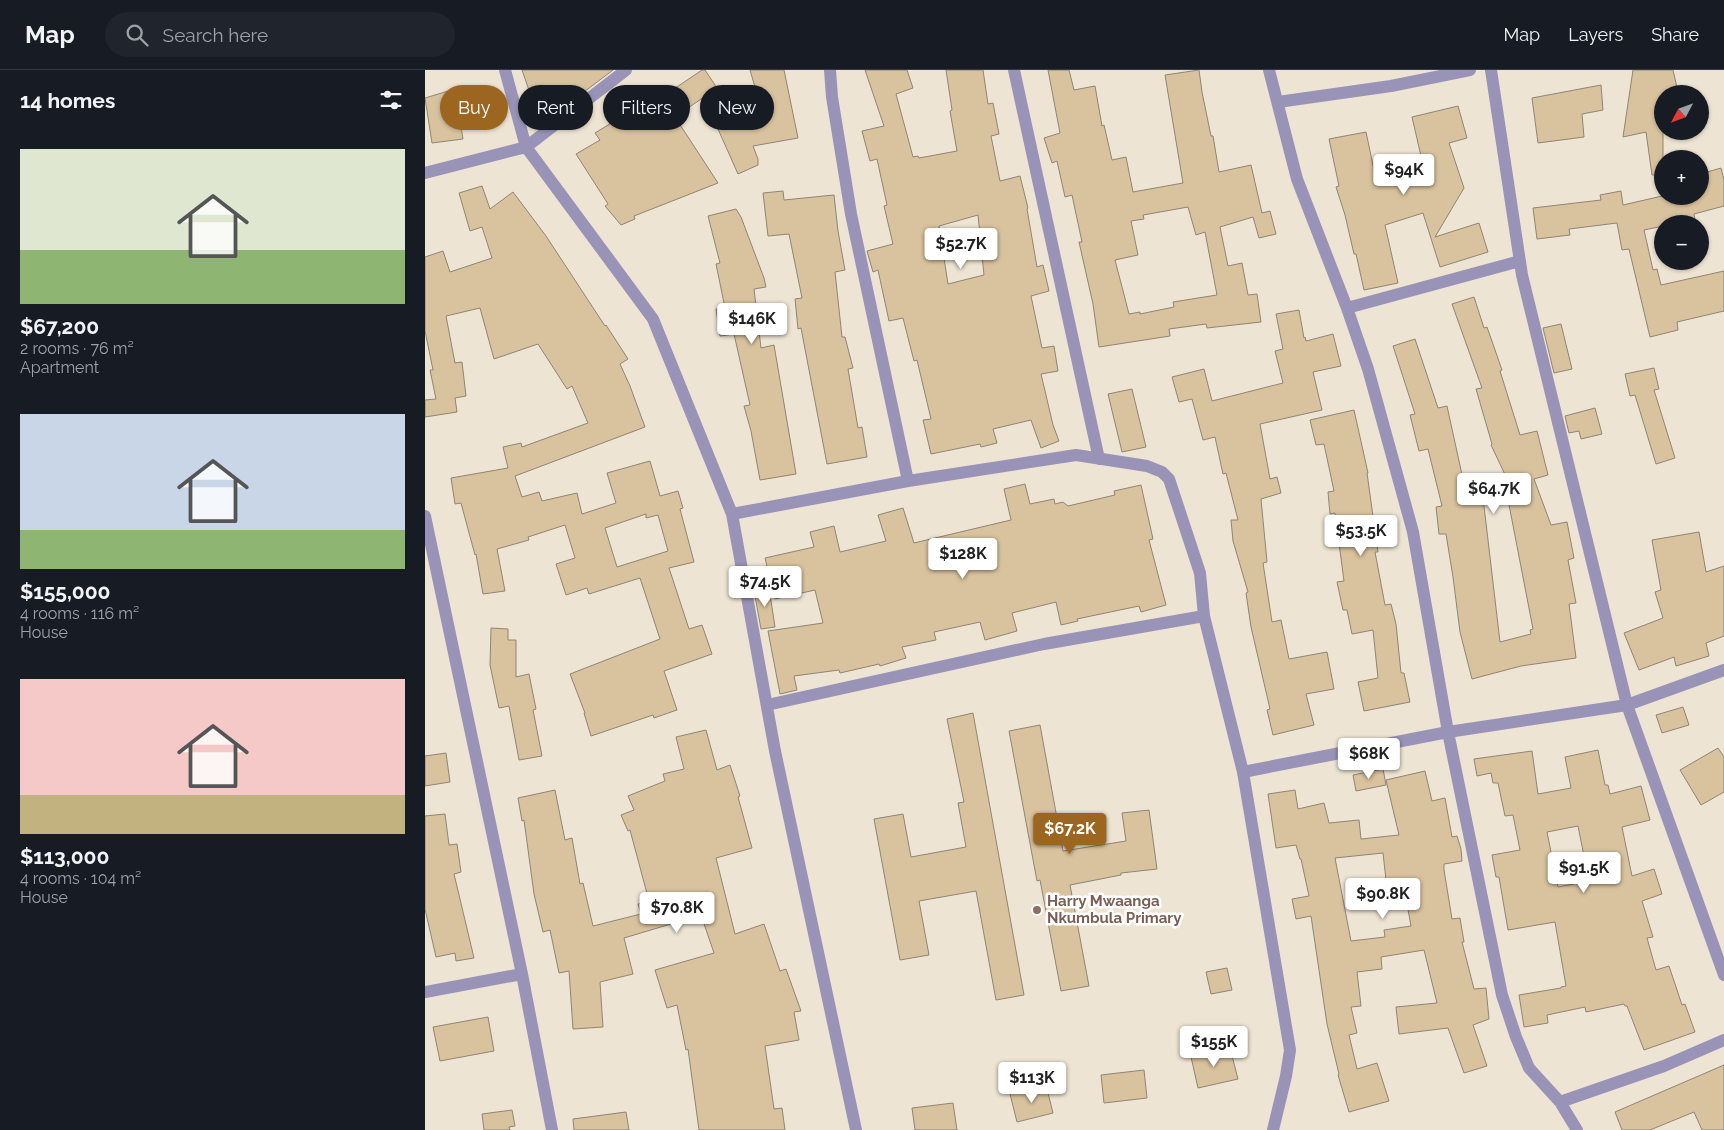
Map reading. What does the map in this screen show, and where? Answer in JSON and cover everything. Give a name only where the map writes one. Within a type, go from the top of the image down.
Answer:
[{"type":"street","points":[[505,70],[526,147],[653,319],[732,514],[767,704],[856,1130]]},
{"type":"street","points":[[425,173],[526,147],[626,70]]},
{"type":"street","points":[[830,70],[832,97],[851,214],[908,482]]},
{"type":"street","points":[[1014,70],[1099,459]]},
{"type":"street","points":[[1269,70],[1297,179],[1347,308],[1368,369],[1413,532],[1448,732],[1502,995],[1529,1068],[1560,1102],[1577,1130]]},
{"type":"street","points":[[1278,102],[1391,86],[1470,70]]},
{"type":"street","points":[[1491,70],[1519,261],[1627,705],[1724,975]]},
{"type":"street","points":[[1347,308],[1519,261]]},
{"type":"street","points":[[732,514],[908,482],[1076,455],[1147,466],[1162,472],[1169,479],[1200,573],[1204,616],[1243,772],[1290,1050],[1273,1130]]},
{"type":"street","points":[[425,516],[522,974],[552,1130]]},
{"type":"street","points":[[767,704],[1043,644],[1204,616]]},
{"type":"street","points":[[1243,772],[1448,732],[1627,705],[1724,670]]},
{"type":"street","points":[[425,992],[522,974]]},
{"type":"street","points":[[1560,1102],[1664,1066],[1724,1040]]},
{"type":"building","points":[[522,70],[613,70],[593,85],[527,85]]},
{"type":"building","points":[[702,70],[705,70],[715,85],[700,85],[700,100],[690,107],[690,85],[680,85]]},
{"type":"building","points":[[750,70],[784,70],[798,138],[753,146],[758,159],[758,165],[738,174],[718,130],[774,130],[774,85],[754,85]]},
{"type":"building","points":[[865,70],[907,70],[913,88],[896,94],[913,157],[918,156],[919,158],[957,151],[950,111],[952,110],[946,70],[983,70],[988,104],[993,103],[999,134],[991,136],[1000,181],[1020,176],[1028,208],[1037,267],[1043,265],[1049,291],[1031,296],[1042,348],[1054,346],[1058,371],[1041,374],[1053,425],[1059,441],[1041,448],[1031,420],[993,429],[997,443],[981,447],[980,444],[931,454],[923,420],[931,419],[917,360],[914,361],[903,318],[889,321],[878,270],[873,272],[867,251],[893,244],[884,206],[887,205],[877,159],[870,161],[862,131],[884,126]],"holes":[[[978,215],[984,275],[948,284],[939,226]]]},
{"type":"building","points":[[1048,70],[1069,70],[1074,90],[1095,86],[1102,126],[1104,125],[1112,160],[1126,157],[1133,192],[1183,183],[1165,75],[1199,70],[1219,172],[1251,165],[1262,213],[1270,211],[1276,234],[1259,238],[1253,217],[1220,227],[1228,266],[1242,263],[1248,295],[1257,294],[1261,322],[1207,328],[1206,324],[1169,329],[1170,336],[1099,347],[1093,304],[1079,242],[1082,242],[1072,195],[1065,197],[1057,161],[1052,163],[1044,138],[1060,133]],"holes":[[[1188,207],[1196,235],[1205,232],[1217,295],[1173,302],[1174,307],[1140,314],[1140,312],[1129,314],[1115,260],[1138,255],[1131,221],[1144,219],[1143,215]]]},
{"type":"building","points":[[1633,70],[1673,70],[1676,85],[1654,85],[1654,140],[1663,140],[1663,150],[1654,150],[1654,175],[1652,175],[1646,132],[1623,137]]},
{"type":"building","points":[[1601,85],[1603,110],[1582,114],[1584,137],[1538,143],[1532,98]]},
{"type":"building","points":[[440,94],[440,130],[462,130],[463,139],[432,143],[425,98]]},
{"type":"building","points":[[1458,106],[1467,138],[1449,143],[1464,188],[1435,237],[1479,223],[1488,252],[1440,267],[1423,213],[1385,225],[1398,283],[1364,290],[1356,254],[1354,254],[1336,187],[1339,186],[1329,139],[1366,132],[1374,170],[1421,156],[1412,117]]},
{"type":"building","points":[[603,128],[603,130],[683,130],[718,183],[634,216],[635,219],[621,225],[605,206],[608,204],[576,154],[600,140],[595,133]]},
{"type":"building","points":[[1721,168],[1724,180],[1724,206],[1694,215],[1654,215],[1654,228],[1644,230],[1653,270],[1657,270],[1661,285],[1724,271],[1724,311],[1677,322],[1678,330],[1650,337],[1629,249],[1622,250],[1617,223],[1569,229],[1570,235],[1537,239],[1533,208],[1601,200],[1600,195],[1621,191],[1623,205],[1654,198],[1654,205],[1709,205],[1709,171]]},
{"type":"building","points":[[482,186],[490,209],[513,192],[546,236],[628,359],[620,364],[645,427],[515,476],[522,497],[539,492],[542,501],[577,493],[582,514],[616,503],[607,473],[650,461],[660,496],[678,491],[683,508],[680,509],[694,562],[669,568],[689,629],[702,625],[712,654],[664,671],[677,710],[654,718],[653,715],[591,736],[585,713],[570,674],[660,639],[640,578],[589,594],[587,588],[566,595],[556,564],[575,558],[565,525],[528,537],[529,540],[497,549],[505,591],[483,594],[476,554],[461,503],[455,504],[451,478],[508,468],[503,447],[521,443],[522,447],[588,423],[572,386],[567,389],[538,344],[494,359],[480,308],[446,316],[455,363],[462,362],[466,396],[455,398],[457,412],[425,417],[425,400],[436,399],[430,370],[433,370],[425,331],[425,257],[443,251],[450,272],[492,258],[482,227],[470,231],[459,193]],"holes":[[[646,514],[646,518],[658,515],[668,551],[617,567],[605,528]]]},
{"type":"building","points":[[783,191],[784,200],[834,195],[845,270],[835,272],[842,337],[845,337],[853,368],[848,369],[858,428],[862,427],[867,457],[827,464],[801,328],[798,329],[795,299],[802,298],[789,234],[768,236],[763,193]]},
{"type":"building","points":[[736,209],[741,217],[764,278],[766,287],[754,289],[761,348],[774,345],[796,474],[760,480],[751,431],[744,406],[750,405],[734,334],[720,336],[716,309],[725,308],[716,264],[720,263],[708,216]]},
{"type":"building","points":[[1474,297],[1484,328],[1487,327],[1502,370],[1500,371],[1520,435],[1537,431],[1548,475],[1534,479],[1551,525],[1567,522],[1574,558],[1568,560],[1576,603],[1569,604],[1576,658],[1521,666],[1472,679],[1460,632],[1446,534],[1439,534],[1436,507],[1442,506],[1428,449],[1419,451],[1410,415],[1415,414],[1393,346],[1415,339],[1438,408],[1447,406],[1466,493],[1482,489],[1500,642],[1531,634],[1530,630],[1533,629],[1505,484],[1509,483],[1491,445],[1476,389],[1482,388],[1452,304]]},
{"type":"building","points":[[1299,310],[1306,341],[1333,334],[1341,366],[1313,372],[1322,410],[1260,424],[1270,479],[1277,477],[1281,493],[1261,499],[1267,562],[1263,563],[1272,622],[1281,620],[1289,659],[1327,652],[1334,689],[1306,694],[1314,725],[1273,735],[1267,710],[1270,709],[1251,627],[1246,593],[1248,592],[1233,541],[1231,520],[1238,520],[1226,473],[1223,474],[1215,437],[1203,440],[1192,399],[1179,402],[1172,377],[1204,369],[1212,401],[1283,383],[1275,351],[1283,349],[1276,314]]},
{"type":"building","points":[[1561,324],[1572,369],[1554,373],[1543,328]]},
{"type":"building","points":[[1654,368],[1659,389],[1654,390],[1675,458],[1656,464],[1635,395],[1630,396],[1625,374]]},
{"type":"building","points":[[1132,389],[1146,447],[1122,452],[1108,394]]},
{"type":"building","points":[[1595,408],[1602,434],[1581,439],[1579,431],[1569,433],[1565,416]]},
{"type":"building","points":[[1354,410],[1368,473],[1378,552],[1375,552],[1385,605],[1391,604],[1396,624],[1401,673],[1404,673],[1410,702],[1364,711],[1358,682],[1378,678],[1373,630],[1352,634],[1347,610],[1343,610],[1337,582],[1344,581],[1335,513],[1330,514],[1328,492],[1334,491],[1324,444],[1316,445],[1310,420]]},
{"type":"building","points":[[1025,484],[1030,504],[1054,499],[1055,504],[1063,502],[1068,506],[1115,495],[1114,491],[1141,485],[1153,539],[1149,540],[1166,605],[1141,612],[1139,606],[1077,619],[1078,621],[1061,625],[1056,602],[1012,613],[1017,631],[985,640],[980,622],[934,632],[936,640],[902,647],[906,658],[880,666],[879,664],[840,673],[839,670],[794,676],[797,690],[780,694],[768,631],[823,623],[815,590],[775,599],[765,558],[814,547],[810,532],[834,526],[840,552],[886,541],[878,515],[903,508],[914,543],[1011,520],[1004,489]]},
{"type":"building","points":[[1699,532],[1706,572],[1724,566],[1724,636],[1706,643],[1709,656],[1676,666],[1674,657],[1639,670],[1624,633],[1663,618],[1655,592],[1661,590],[1652,540]]},
{"type":"building","points":[[769,588],[775,627],[761,629],[754,590]]},
{"type":"building","points":[[491,628],[508,629],[508,640],[516,640],[516,677],[529,674],[536,709],[533,710],[542,756],[519,760],[509,706],[499,708],[490,665]]},
{"type":"building","points":[[1683,707],[1689,725],[1662,733],[1656,715]]},
{"type":"building","points":[[973,713],[1024,995],[996,1000],[976,891],[919,901],[929,955],[900,960],[874,819],[903,814],[911,857],[966,847],[958,803],[964,802],[947,719]]},
{"type":"building","points":[[1040,725],[1063,851],[1126,841],[1122,813],[1149,810],[1157,869],[1121,873],[1121,875],[1070,885],[1089,986],[1061,991],[1040,880],[1037,881],[1009,731]]},
{"type":"building","points":[[706,730],[717,770],[730,765],[740,796],[738,797],[752,848],[716,858],[735,934],[764,924],[780,971],[786,969],[801,1011],[794,1012],[799,1040],[765,1046],[774,1109],[782,1108],[785,1130],[699,1130],[688,1049],[686,1050],[677,1005],[667,1008],[655,970],[714,953],[701,915],[624,938],[633,974],[600,982],[603,1027],[573,1029],[569,971],[559,973],[550,930],[543,932],[534,894],[524,820],[522,821],[518,798],[555,790],[565,840],[572,838],[580,884],[583,883],[593,926],[641,914],[638,904],[649,901],[630,830],[628,831],[621,815],[634,810],[628,796],[665,781],[663,774],[684,769],[676,737]]},
{"type":"building","points":[[1718,748],[1724,757],[1724,792],[1701,805],[1680,770]]},
{"type":"building","points":[[1598,750],[1605,785],[1608,785],[1610,794],[1641,786],[1650,820],[1622,827],[1632,876],[1654,869],[1662,894],[1642,901],[1653,937],[1647,938],[1656,970],[1669,966],[1682,1005],[1685,1004],[1695,1032],[1644,1050],[1627,1006],[1624,1004],[1586,1012],[1585,1007],[1547,1015],[1548,1023],[1524,1027],[1519,995],[1566,986],[1555,922],[1508,930],[1499,877],[1496,877],[1492,855],[1520,850],[1513,815],[1505,816],[1498,783],[1493,783],[1491,773],[1477,776],[1474,759],[1532,751],[1538,794],[1571,788],[1565,757]],"holes":[[[1578,826],[1589,881],[1558,887],[1547,832]]]},
{"type":"building","points":[[446,753],[450,782],[425,786],[425,756]]},
{"type":"building","points":[[1383,769],[1386,785],[1356,791],[1353,775]]},
{"type":"building","points":[[1425,771],[1432,801],[1445,798],[1452,837],[1457,836],[1462,861],[1444,864],[1444,870],[1452,919],[1460,918],[1464,942],[1462,942],[1474,989],[1486,988],[1489,1019],[1473,1025],[1487,1066],[1464,1073],[1448,1028],[1399,1034],[1396,1007],[1437,1003],[1424,950],[1381,957],[1382,969],[1357,972],[1361,1006],[1351,1007],[1357,1033],[1349,1035],[1357,1069],[1377,1063],[1389,1101],[1349,1112],[1338,1075],[1327,1024],[1311,916],[1296,919],[1292,899],[1309,896],[1301,859],[1296,845],[1276,848],[1268,794],[1295,790],[1298,809],[1324,803],[1329,823],[1359,820],[1361,839],[1399,835],[1386,780]],"holes":[[[1383,853],[1387,889],[1404,888],[1411,926],[1384,930],[1385,937],[1351,941],[1335,858]]]},
{"type":"building","points":[[445,814],[449,845],[457,844],[461,872],[454,874],[474,958],[456,961],[455,953],[436,957],[425,909],[425,816]]},
{"type":"building","points":[[1227,968],[1232,990],[1211,994],[1206,972]]},
{"type":"building","points":[[488,1017],[494,1051],[440,1061],[433,1027]]},
{"type":"building","points":[[1230,1048],[1238,1079],[1198,1088],[1191,1057]]},
{"type":"building","points":[[1724,1065],[1724,1130],[1702,1130],[1694,1112],[1650,1130],[1622,1130],[1615,1112]]},
{"type":"building","points":[[1144,1070],[1147,1098],[1104,1103],[1101,1075]]},
{"type":"building","points":[[1046,1085],[1053,1113],[1017,1122],[1010,1094]]},
{"type":"building","points":[[953,1103],[957,1130],[915,1130],[912,1108]]},
{"type":"building","points":[[512,1110],[515,1126],[509,1127],[510,1130],[484,1130],[482,1114]]},
{"type":"building","points":[[626,1112],[629,1130],[574,1130],[573,1119]]},
{"type":"place","name":"Harry Mwaanga Nkumbula Primary","points":[[1037,910]]}]
